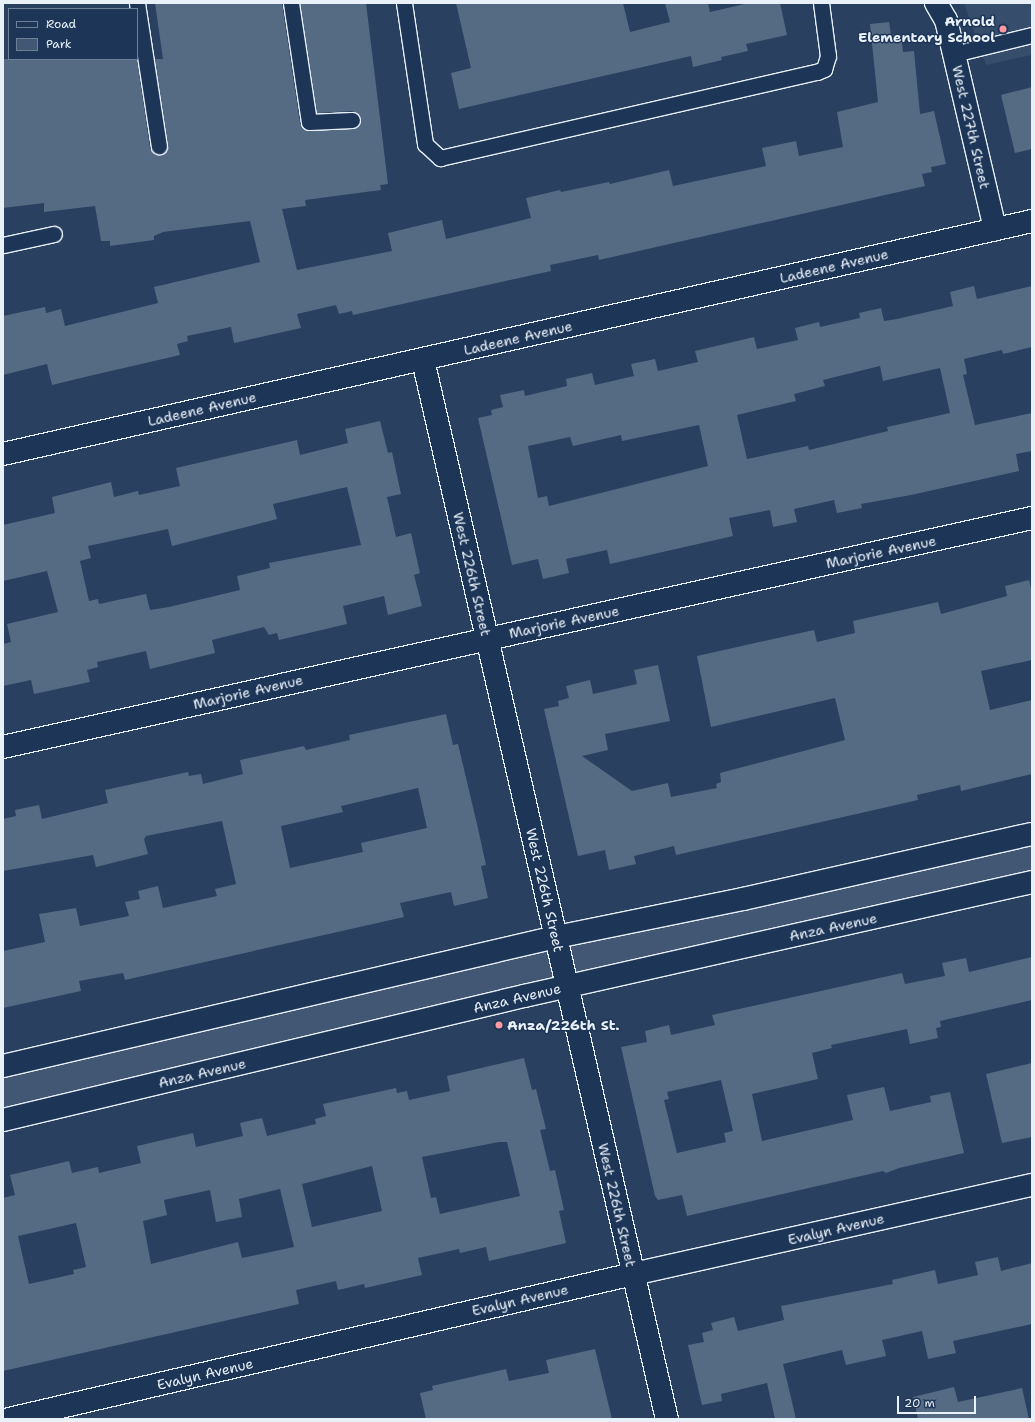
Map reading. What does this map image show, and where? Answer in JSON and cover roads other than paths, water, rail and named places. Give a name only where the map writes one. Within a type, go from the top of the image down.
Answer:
[{"type":"street","name":"West 227th Street","points":[[936,3],[946,20],[995,229]]},
{"type":"street","name":"Ladeene Avenue","points":[[3,454],[1032,221]]},
{"type":"street","name":"West 226th Street","points":[[423,360],[667,1419]]},
{"type":"street","name":"Marjorie Avenue","points":[[3,747],[1032,518]]},
{"type":"street","points":[[3,1066],[556,937],[743,899],[1032,834]]},
{"type":"street","name":"Anza Avenue","points":[[3,1120],[567,986],[1032,882]]},
{"type":"street","name":"Evalyn Avenue","points":[[9,1419],[633,1274],[1032,1186]]},
{"type":"lane","points":[[291,3],[309,122],[352,120]]},
{"type":"lane","points":[[404,3],[425,144],[440,158],[817,72],[824,69],[828,56],[822,3]]},
{"type":"lane","points":[[138,10],[159,146]]},
{"type":"lane","points":[[954,54],[1032,35]]},
{"type":"lane","points":[[3,246],[54,234]]},
{"type":"place","name":"Arnold Elementary School","points":[[1003,29]]},
{"type":"place","name":"Anza/226th St.","points":[[499,1025]]}]
